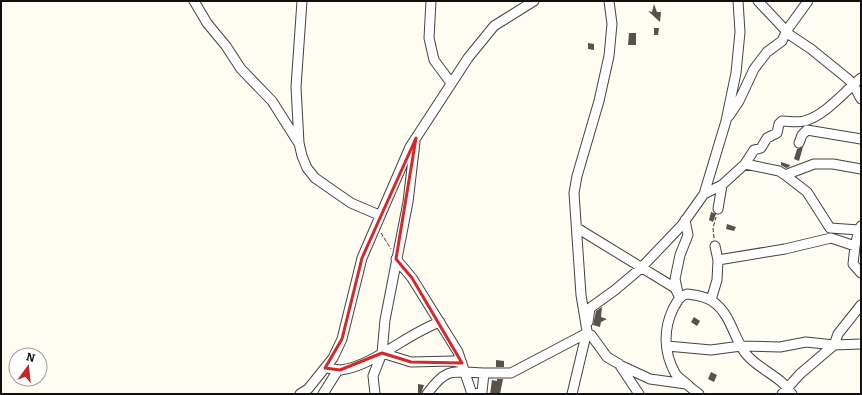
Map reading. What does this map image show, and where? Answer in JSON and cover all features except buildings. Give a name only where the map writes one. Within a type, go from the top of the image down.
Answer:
[{"type":"street","points":[[194,1],[207,23],[226,46],[241,69],[272,101],[299,143],[308,168],[315,178],[377,219]]},
{"type":"street","points":[[299,143],[296,87],[302,1]]},
{"type":"street","points":[[431,1],[429,38],[434,60],[451,83]]},
{"type":"street","points":[[300,394],[308,389],[333,358],[342,339],[362,258],[377,219],[416,138],[451,83],[494,26],[534,1]]},
{"type":"street","points":[[609,1],[612,24],[609,56],[599,101],[576,176],[574,193],[581,295],[587,332],[591,335],[607,357],[642,377],[677,382],[689,386]]},
{"type":"street","points":[[572,394],[587,332],[590,308],[615,290],[641,268],[686,220],[704,194],[726,121],[736,73],[740,38],[738,1]]},
{"type":"street","points":[[758,1],[764,10],[787,30],[790,35],[832,65],[854,84],[861,99]]},
{"type":"street","points":[[726,121],[739,101],[754,69],[767,52],[782,41],[787,30],[808,1]]},
{"type":"street","points":[[704,194],[722,185],[745,164],[754,150],[761,148],[767,138],[777,133],[779,124],[782,121],[803,122],[810,119],[828,108],[861,78]]},
{"type":"street","points":[[799,144],[802,135],[807,130],[861,139]]},
{"type":"street","points":[[375,394],[373,376],[382,354],[385,320],[392,291],[408,202],[416,138]]},
{"type":"street","points":[[745,164],[779,171],[785,175],[807,192],[830,228],[860,228],[855,246],[853,264],[861,273]]},
{"type":"street","points":[[785,175],[814,164],[833,164],[861,169]]},
{"type":"street","points":[[718,209],[722,185]]},
{"type":"street","points":[[680,298],[675,279],[680,255],[688,235],[686,220]]},
{"type":"street","points":[[577,228],[675,288],[680,298]]},
{"type":"street","points":[[718,260],[784,249],[831,238],[855,246]]},
{"type":"street","points":[[711,300],[717,280],[718,260],[715,246]]},
{"type":"street","points":[[397,257],[412,278],[458,352],[463,367],[478,393]]},
{"type":"street","points":[[699,394],[676,375],[670,360],[667,346],[667,323],[680,298],[687,294],[711,300],[717,304],[725,315],[741,346],[750,358],[780,380],[787,392],[800,374],[834,345],[838,334],[861,304]]},
{"type":"street","points":[[325,368],[338,370],[369,360],[431,325],[440,322]]},
{"type":"street","points":[[382,354],[411,362],[452,360],[463,367],[484,373],[511,373],[587,332]]},
{"type":"street","points":[[667,346],[711,350],[741,346],[780,347],[806,342],[834,345],[861,344]]},
{"type":"street","points":[[619,364],[640,394]]},
{"type":"street","points":[[427,394],[443,376],[463,367]]},
{"type":"street","points":[[323,394],[338,370]]},
{"type":"street","points":[[478,393],[484,373]]},
{"type":"path","points":[[715,246],[713,228],[718,209]]},
{"type":"path","points":[[377,219],[390,249],[397,257]]},
{"type":"highlighted area","points":[[416,138],[396,259],[412,278],[462,363],[411,362],[382,353],[340,370],[325,368],[342,339],[362,258]]}]
